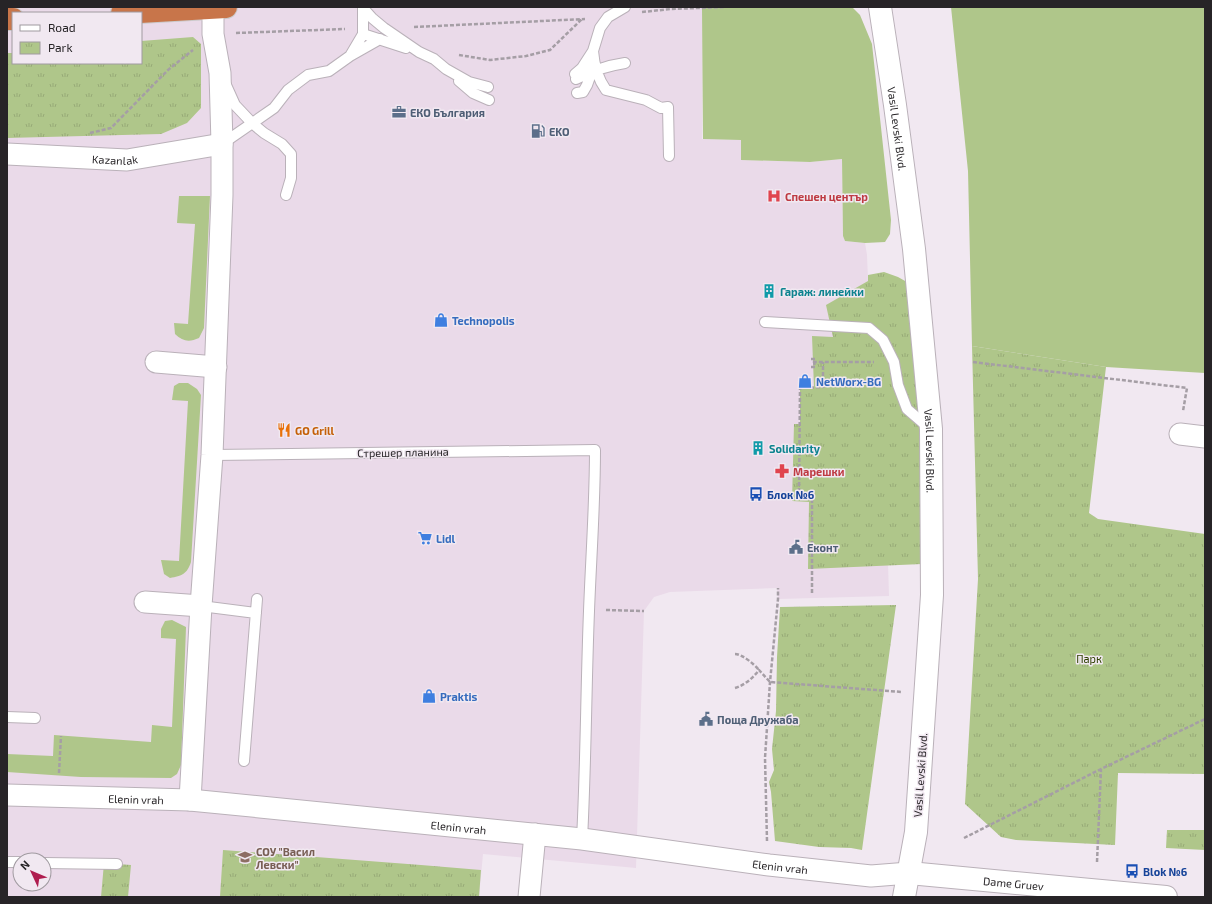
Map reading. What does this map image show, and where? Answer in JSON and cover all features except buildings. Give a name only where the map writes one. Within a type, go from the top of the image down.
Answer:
[{"type":"highway","points":[[141,12],[219,8]]},
{"type":"main road","name":"Vasil Levski Blvd.","points":[[880,7],[914,249],[931,429],[932,595],[916,832],[904,897]]},
{"type":"main road","name":"Dame Gruev","points":[[909,873],[1166,897]]},
{"type":"street","points":[[190,800],[201,606],[212,455],[216,367],[222,144],[220,73],[213,34],[219,8]]},
{"type":"street","name":"Kazanlak","points":[[7,154],[126,160],[222,144]]},
{"type":"street","points":[[156,362],[216,367]]},
{"type":"street","points":[[1180,434],[1205,437]]},
{"type":"street","points":[[145,602],[201,606]]},
{"type":"street","name":"Elenin vrah","points":[[7,795],[190,800],[582,839],[769,865],[871,876],[909,873]]},
{"type":"street","points":[[529,897],[535,834]]},
{"type":"lane","points":[[350,56],[363,34],[363,7]]},
{"type":"lane","points":[[363,7],[372,18],[384,28],[419,52]]},
{"type":"lane","points":[[625,7],[608,17],[600,28],[593,51],[575,76],[594,68],[625,63]]},
{"type":"lane","points":[[363,34],[419,52],[434,59],[473,94],[489,100]]},
{"type":"lane","points":[[222,144],[274,108],[288,90],[308,75],[329,71],[350,56],[380,39]]},
{"type":"lane","points":[[593,51],[594,68],[600,82],[606,90],[646,100],[661,108],[668,107],[669,156]]},
{"type":"lane","points":[[577,93],[583,92],[594,68]]},
{"type":"lane","points":[[446,69],[470,82],[488,87]]},
{"type":"lane","points":[[220,73],[235,105],[252,123],[264,133],[282,144],[291,154],[291,178],[286,195]]},
{"type":"lane","points":[[765,322],[869,328],[883,340],[894,362],[898,385],[907,409],[931,429]]},
{"type":"lane","name":"Стрешер планина","points":[[212,455],[595,450],[595,491],[589,610]]},
{"type":"lane","points":[[244,761],[257,599]]},
{"type":"lane","points":[[201,606],[256,613]]},
{"type":"lane","points":[[582,839],[589,610]]},
{"type":"lane","points":[[7,717],[35,718]]},
{"type":"lane","points":[[52,863],[117,864]]},
{"type":"path","points":[[409,27],[582,19],[670,9],[726,7]]},
{"type":"path","points":[[457,55],[490,60],[526,56],[550,50],[582,19]]},
{"type":"path","points":[[811,360],[815,359],[815,367],[812,367]]},
{"type":"path","points":[[812,593],[812,499],[799,499],[800,388],[823,387],[822,362],[814,362]]},
{"type":"path","points":[[973,362],[1187,388],[1180,434]]},
{"type":"path","points":[[793,473],[798,473]]},
{"type":"path","points":[[769,865],[767,848],[765,758],[778,588]]},
{"type":"path","points":[[589,610],[644,611]]},
{"type":"path","points":[[735,654],[739,654],[751,662],[770,682],[908,692],[925,695]]},
{"type":"path","points":[[735,688],[739,687],[755,676],[759,670]]},
{"type":"path","points":[[964,838],[1101,769],[1205,720]]},
{"type":"path","points":[[58,775],[61,736]]},
{"type":"path","points":[[1097,862],[1101,769]]},
{"type":"shaded area","points":[[7,7],[703,7],[702,139],[742,140],[741,160],[810,162],[842,159],[843,236],[845,241],[865,243],[868,280],[880,303],[889,596],[778,599],[777,588],[670,592],[654,597],[644,611],[636,868],[483,854],[479,897],[7,897]]},
{"type":"green space","points":[[852,7],[860,15],[872,44],[891,220],[890,234],[885,242],[865,243],[845,241],[843,236],[842,159],[810,162],[741,160],[741,140],[703,139],[702,8]]},
{"type":"green space","points":[[951,7],[1205,7],[1205,373],[1106,367],[972,346],[968,171]]},
{"type":"green space","points":[[193,37],[201,44],[201,108],[187,123],[161,134],[7,138],[7,53],[12,53],[12,64],[142,64],[142,41]]},
{"type":"green space","points":[[179,196],[210,196],[204,328],[199,338],[190,341],[181,339],[175,334],[174,323],[188,324],[195,224],[177,223]]},
{"type":"green space","points":[[884,272],[898,277],[914,286],[925,428],[922,564],[808,569],[809,502],[792,501],[794,424],[800,424],[800,388],[814,388],[812,336],[833,337],[826,305],[868,281],[868,275]]},
{"type":"green space","name":"Парк","points":[[972,346],[1106,367],[1089,513],[1098,519],[1205,534],[1205,774],[1118,773],[1115,845],[1016,840],[1001,837],[965,804],[978,579]]},
{"type":"green space","points":[[179,383],[188,383],[197,389],[201,395],[191,562],[184,574],[170,578],[164,574],[161,560],[179,561],[188,401],[172,400],[174,386]]},
{"type":"green space","points":[[896,605],[862,850],[851,848],[819,847],[775,841],[769,782],[774,770],[772,749],[776,711],[780,607]]},
{"type":"green space","points":[[172,620],[186,627],[181,765],[177,774],[171,778],[81,777],[7,772],[7,754],[53,756],[54,735],[151,742],[152,725],[172,727],[176,639],[161,638],[161,629],[165,621]]},
{"type":"green space","points":[[1167,830],[1205,830],[1205,850],[1166,848]]},
{"type":"green space","points":[[223,850],[481,870],[479,897],[220,897]]},
{"type":"green space","points":[[104,863],[131,865],[128,897],[101,897]]},
{"type":"place","name":"ЕКО България","points":[[399,112]]},
{"type":"place","name":"EKO","points":[[538,131]]},
{"type":"place","name":"Спешен център","points":[[774,196]]},
{"type":"place","name":"Гараж: линейки","points":[[769,291]]},
{"type":"place","name":"Technopolis","points":[[441,320]]},
{"type":"place","name":"NetWorx-BG","points":[[805,381]]},
{"type":"place","name":"GO Grill","points":[[284,430]]},
{"type":"place","name":"Solidarity","points":[[758,448]]},
{"type":"place","name":"Марешки","points":[[782,471]]},
{"type":"place","name":"Блок №6","points":[[756,494]]},
{"type":"place","name":"Lidl","points":[[425,538]]},
{"type":"place","name":"Еконт","points":[[796,547]]},
{"type":"place","name":"Praktis","points":[[429,696]]},
{"type":"place","name":"Поща Дружаба","points":[[706,719]]},
{"type":"place","name":"СОУ \"Васил Левски\"","points":[[245,857]]},
{"type":"place","name":"Blok №6","points":[[1132,871]]}]
